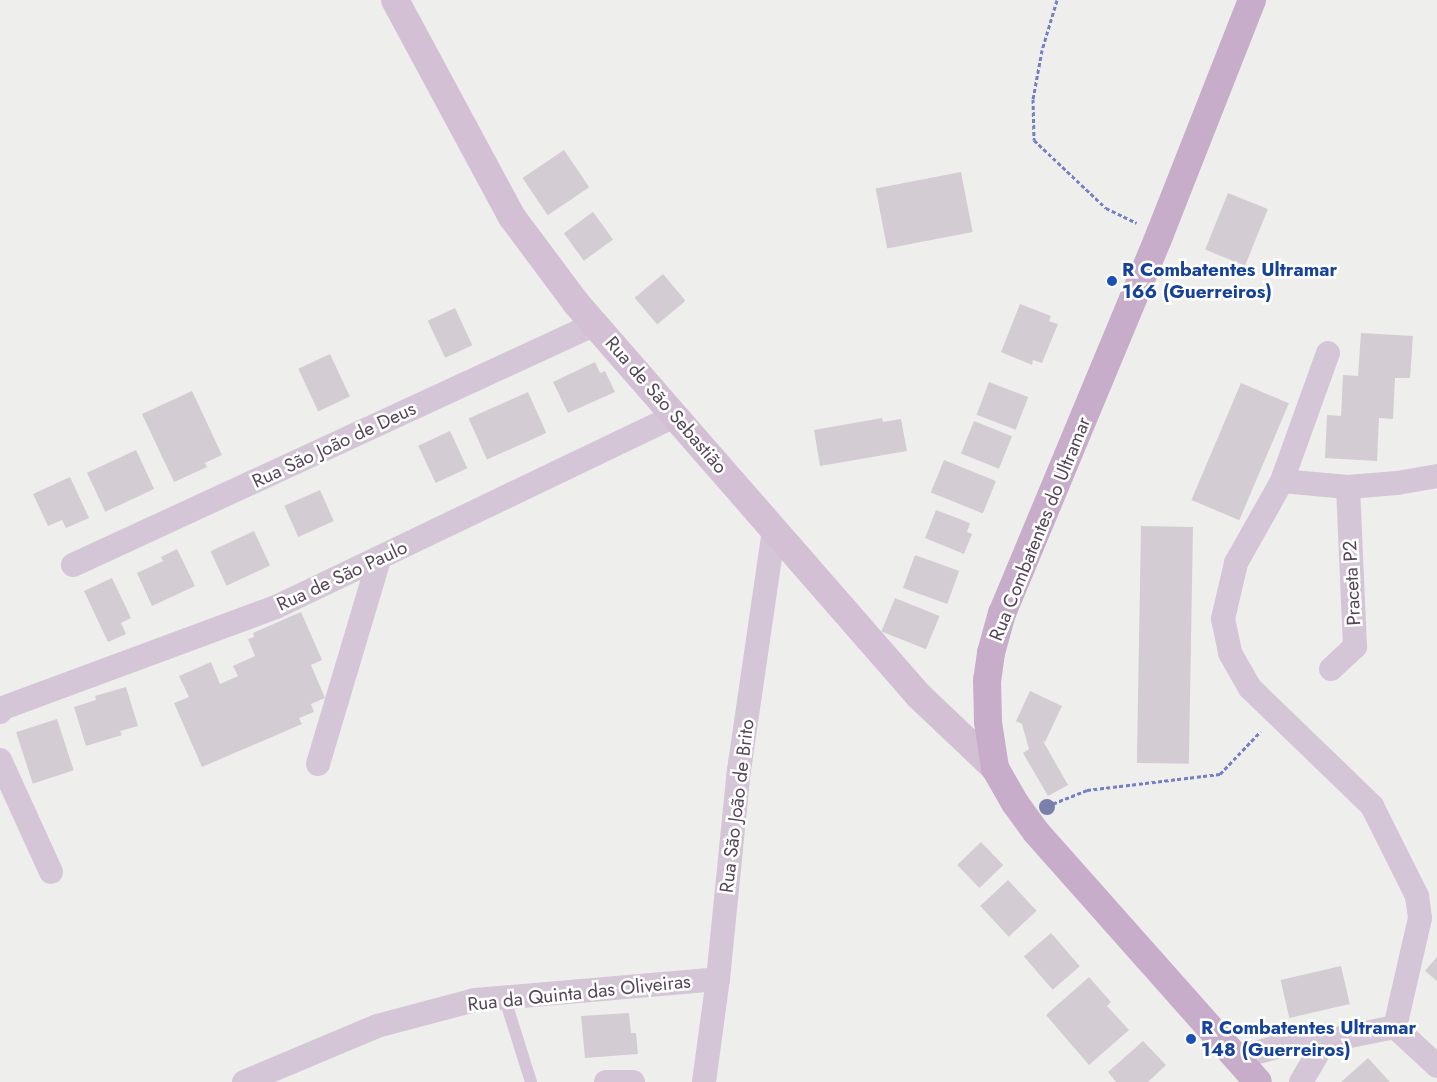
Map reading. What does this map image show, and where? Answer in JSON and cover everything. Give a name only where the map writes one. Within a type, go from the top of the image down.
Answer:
[{"type":"main road","name":"Rua Combatentes do Ultramar","points":[[1252,0],[1160,234],[1002,613],[991,653],[987,680],[988,722],[995,768],[1024,815],[1258,1082]]},
{"type":"street","name":"Rua de São Sebastião","points":[[394,0],[512,217],[576,303],[919,696],[995,768]]},
{"type":"street","name":"Rua São João de Deus","points":[[74,565],[595,324]]},
{"type":"street","points":[[1328,353],[1282,482],[1236,563],[1223,619],[1230,653],[1250,688],[1372,806],[1418,896],[1420,918],[1395,1027]]},
{"type":"street","name":"Rua de São Paulo","points":[[0,712],[3,708],[276,607],[674,416]]},
{"type":"street","points":[[1282,482],[1348,487],[1397,483],[1437,476]]},
{"type":"street","name":"Praceta P2","points":[[1331,669],[1355,647],[1348,487]]},
{"type":"street","name":"Rua São João de Brito","points":[[704,1082],[718,979],[739,770],[774,530]]},
{"type":"street","points":[[318,764],[379,559]]},
{"type":"street","points":[[0,760],[51,872]]},
{"type":"street","name":"Rua da Quinta das Oliveiras","points":[[244,1082],[377,1026],[475,1000],[718,979]]},
{"type":"street","points":[[1236,1058],[1292,1044],[1325,1041],[1395,1027]]},
{"type":"street","points":[[1395,1027],[1437,1066]]},
{"type":"street","points":[[1302,1082],[1325,1041]]},
{"type":"street","points":[[606,1082],[633,1082]]},
{"type":"lane","points":[[504,996],[531,1082]]},
{"type":"path","points":[[1057,0],[1042,50],[1033,99],[1034,140],[1106,208],[1160,234]]},
{"type":"path","points":[[1024,815],[1087,790],[1220,774],[1277,714]]},
{"type":"building","points":[[564,150],[589,187],[548,215],[523,178]]},
{"type":"building","points":[[961,172],[973,232],[887,248],[876,189]]},
{"type":"building","points":[[1228,193],[1268,209],[1245,266],[1205,250]]},
{"type":"building","points":[[593,212],[613,240],[584,261],[564,233]]},
{"type":"building","points":[[663,274],[685,301],[657,325],[635,298]]},
{"type":"building","points":[[1020,304],[1051,316],[1049,321],[1058,324],[1042,363],[1033,360],[1032,365],[1001,352]]},
{"type":"building","points":[[455,308],[472,345],[445,358],[428,321]]},
{"type":"building","points":[[1361,333],[1413,336],[1410,378],[1395,378],[1393,419],[1379,418],[1377,461],[1325,458],[1327,415],[1341,416],[1343,375],[1358,376]]},
{"type":"building","points":[[330,354],[350,397],[318,411],[298,369]]},
{"type":"building","points":[[595,362],[600,373],[605,371],[615,392],[568,413],[553,382]]},
{"type":"building","points":[[989,382],[1028,397],[1016,430],[976,415]]},
{"type":"building","points":[[1241,383],[1289,403],[1239,520],[1191,500]]},
{"type":"building","points":[[192,391],[222,455],[205,463],[207,467],[174,482],[142,414]]},
{"type":"building","points":[[528,392],[546,433],[487,460],[469,418]]},
{"type":"building","points":[[882,418],[883,422],[901,419],[907,451],[820,466],[814,430]]},
{"type":"building","points":[[974,421],[1012,436],[999,469],[961,453]]},
{"type":"building","points":[[450,431],[467,468],[436,483],[418,446]]},
{"type":"building","points":[[136,450],[154,489],[105,512],[87,473]]},
{"type":"building","points":[[944,460],[996,481],[983,513],[931,492]]},
{"type":"building","points":[[70,477],[89,518],[66,528],[62,520],[48,526],[33,494]]},
{"type":"building","points":[[320,490],[334,521],[298,537],[284,506]]},
{"type":"building","points":[[936,510],[970,523],[967,532],[972,534],[964,554],[925,538]]},
{"type":"building","points":[[1141,526],[1193,527],[1189,764],[1137,763]]},
{"type":"building","points":[[254,531],[270,565],[227,586],[210,551]]},
{"type":"building","points":[[177,549],[195,586],[152,606],[137,573],[163,561],[161,557]]},
{"type":"building","points":[[915,555],[959,571],[947,604],[903,588]]},
{"type":"building","points":[[112,578],[131,618],[121,623],[126,634],[108,642],[84,591]]},
{"type":"building","points":[[895,598],[940,616],[926,649],[882,631]]},
{"type":"building","points":[[301,612],[322,660],[311,665],[325,698],[311,704],[314,712],[299,718],[302,724],[202,767],[174,703],[189,697],[179,676],[211,662],[220,684],[238,676],[233,666],[255,656],[248,639],[254,637],[253,633]]},
{"type":"building","points":[[126,687],[138,726],[120,731],[122,735],[86,746],[74,707],[96,700],[95,696]]},
{"type":"building","points":[[1030,691],[1062,706],[1045,742],[1043,741],[1068,785],[1048,796],[1023,753],[1029,749],[1022,724],[1016,721]]},
{"type":"building","points":[[57,719],[74,770],[33,784],[16,732]]},
{"type":"building","points":[[981,842],[1003,865],[979,888],[957,865]]},
{"type":"building","points":[[1008,880],[1037,911],[1009,937],[980,906]]},
{"type":"building","points":[[1051,933],[1080,966],[1053,990],[1024,957]]},
{"type":"building","points":[[1437,957],[1437,981],[1425,971]]},
{"type":"building","points":[[1341,966],[1350,1004],[1289,1018],[1281,980]]},
{"type":"building","points":[[1089,977],[1111,1002],[1107,1006],[1129,1030],[1089,1065],[1046,1015]]},
{"type":"building","points":[[629,1013],[631,1033],[636,1033],[638,1054],[585,1058],[581,1016]]},
{"type":"building","points":[[1143,1041],[1166,1065],[1148,1082],[1116,1082],[1108,1072]]},
{"type":"building","points":[[1368,1058],[1390,1082],[1341,1082]]},
{"type":"place","name":"R Combatentes Ultramar 166 (Guerreiros)","points":[[1112,281]]},
{"type":"place","name":"R Combatentes Ultramar 148 (Guerreiros)","points":[[1191,1039]]}]
